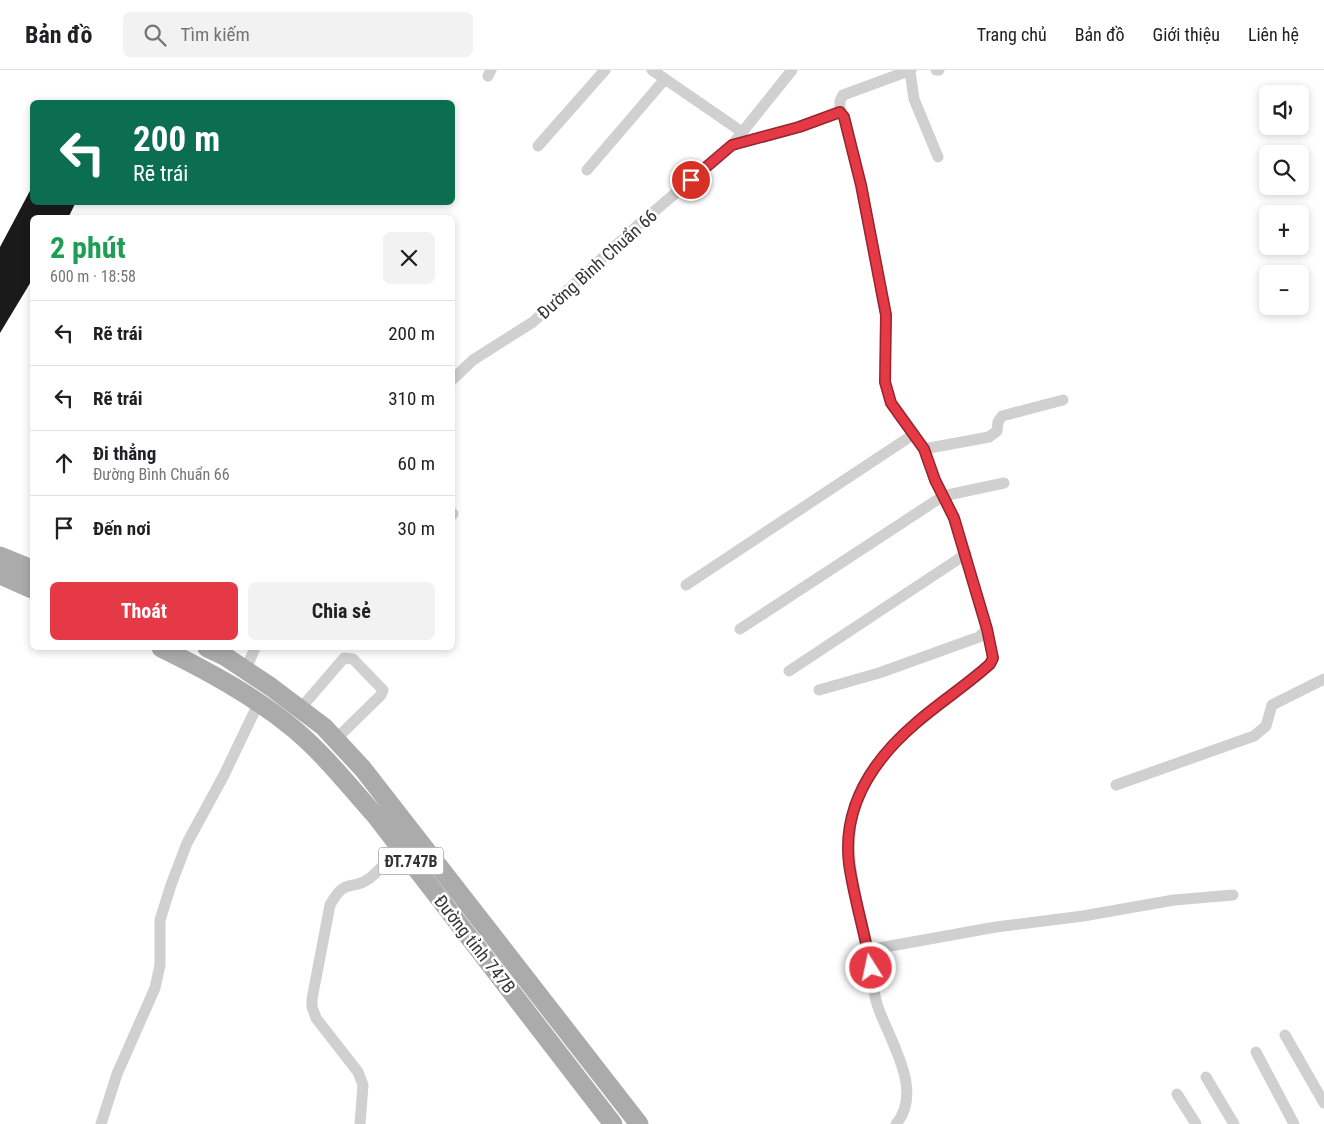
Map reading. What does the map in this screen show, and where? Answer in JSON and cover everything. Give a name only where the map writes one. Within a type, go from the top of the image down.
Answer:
[{"type":"main road","points":[[0,556],[30,567]]},
{"type":"main road","points":[[0,575],[30,588]]},
{"type":"main road","name":"Đường tỉnh 747B","points":[[166,650],[205,670],[259,702],[302,736],[375,815],[613,1124]]},
{"type":"main road","name":"Đường tỉnh 747B","points":[[211,650],[246,669],[324,727],[363,770],[639,1124]]},
{"type":"main road","points":[[539,1026],[554,1015]]},
{"type":"street","points":[[538,146],[605,70]]},
{"type":"street","points":[[652,70],[742,132]]},
{"type":"street","points":[[896,1124],[900,1119],[907,1100],[906,1084],[894,1045],[877,1003],[868,950],[849,863],[849,836],[853,808],[865,781],[888,752],[916,723],[990,664],[993,658],[987,629],[954,518],[924,449],[891,403],[885,382],[886,315],[861,185],[844,117],[840,112],[840,101],[843,95],[911,70],[914,100],[938,157]]},
{"type":"street","name":"Đường Bình Chuẩn 66","points":[[455,377],[474,360],[533,322],[637,226],[732,145],[791,71]]},
{"type":"street","points":[[588,170],[665,79]]},
{"type":"street","points":[[732,145],[799,127],[840,112]]},
{"type":"street","points":[[924,449],[989,436],[997,431],[998,422],[1002,416],[1063,400]]},
{"type":"street","points":[[686,584],[914,434]]},
{"type":"street","points":[[740,629],[943,496],[1004,483]]},
{"type":"street","points":[[789,671],[966,554]]},
{"type":"street","points":[[819,690],[879,672],[979,637],[987,629]]},
{"type":"street","points":[[246,669],[255,650]]},
{"type":"street","points":[[300,709],[344,658],[353,659],[383,690],[381,695],[335,740]]},
{"type":"street","points":[[1116,785],[1254,736],[1266,726],[1272,705],[1324,680]]},
{"type":"street","points":[[101,1124],[116,1074],[155,988],[160,965],[160,920],[171,885],[187,843],[224,775],[259,702]]},
{"type":"street","points":[[360,1124],[363,1085],[358,1072],[316,1018],[312,998],[330,905],[342,887],[368,879],[400,847]]},
{"type":"street","points":[[868,950],[996,927],[1083,916],[1174,900],[1233,895]]},
{"type":"street","points":[[1285,1035],[1324,1102]]},
{"type":"street","points":[[1256,1052],[1294,1124]]},
{"type":"street","points":[[1206,1077],[1234,1124]]},
{"type":"street","points":[[1177,1094],[1196,1124]]},
{"type":"building","points":[[30,191],[30,205],[74,205],[70,215],[30,215],[30,283],[0,333],[0,247]]},
{"type":"route","points":[[691,180],[732,145],[799,127],[840,112],[844,117],[861,185],[886,315],[885,382],[891,403],[924,449],[935,480],[954,518],[987,629],[993,658],[990,664],[916,723],[888,752],[865,781],[853,808],[849,836],[849,863],[871,968]]}]
